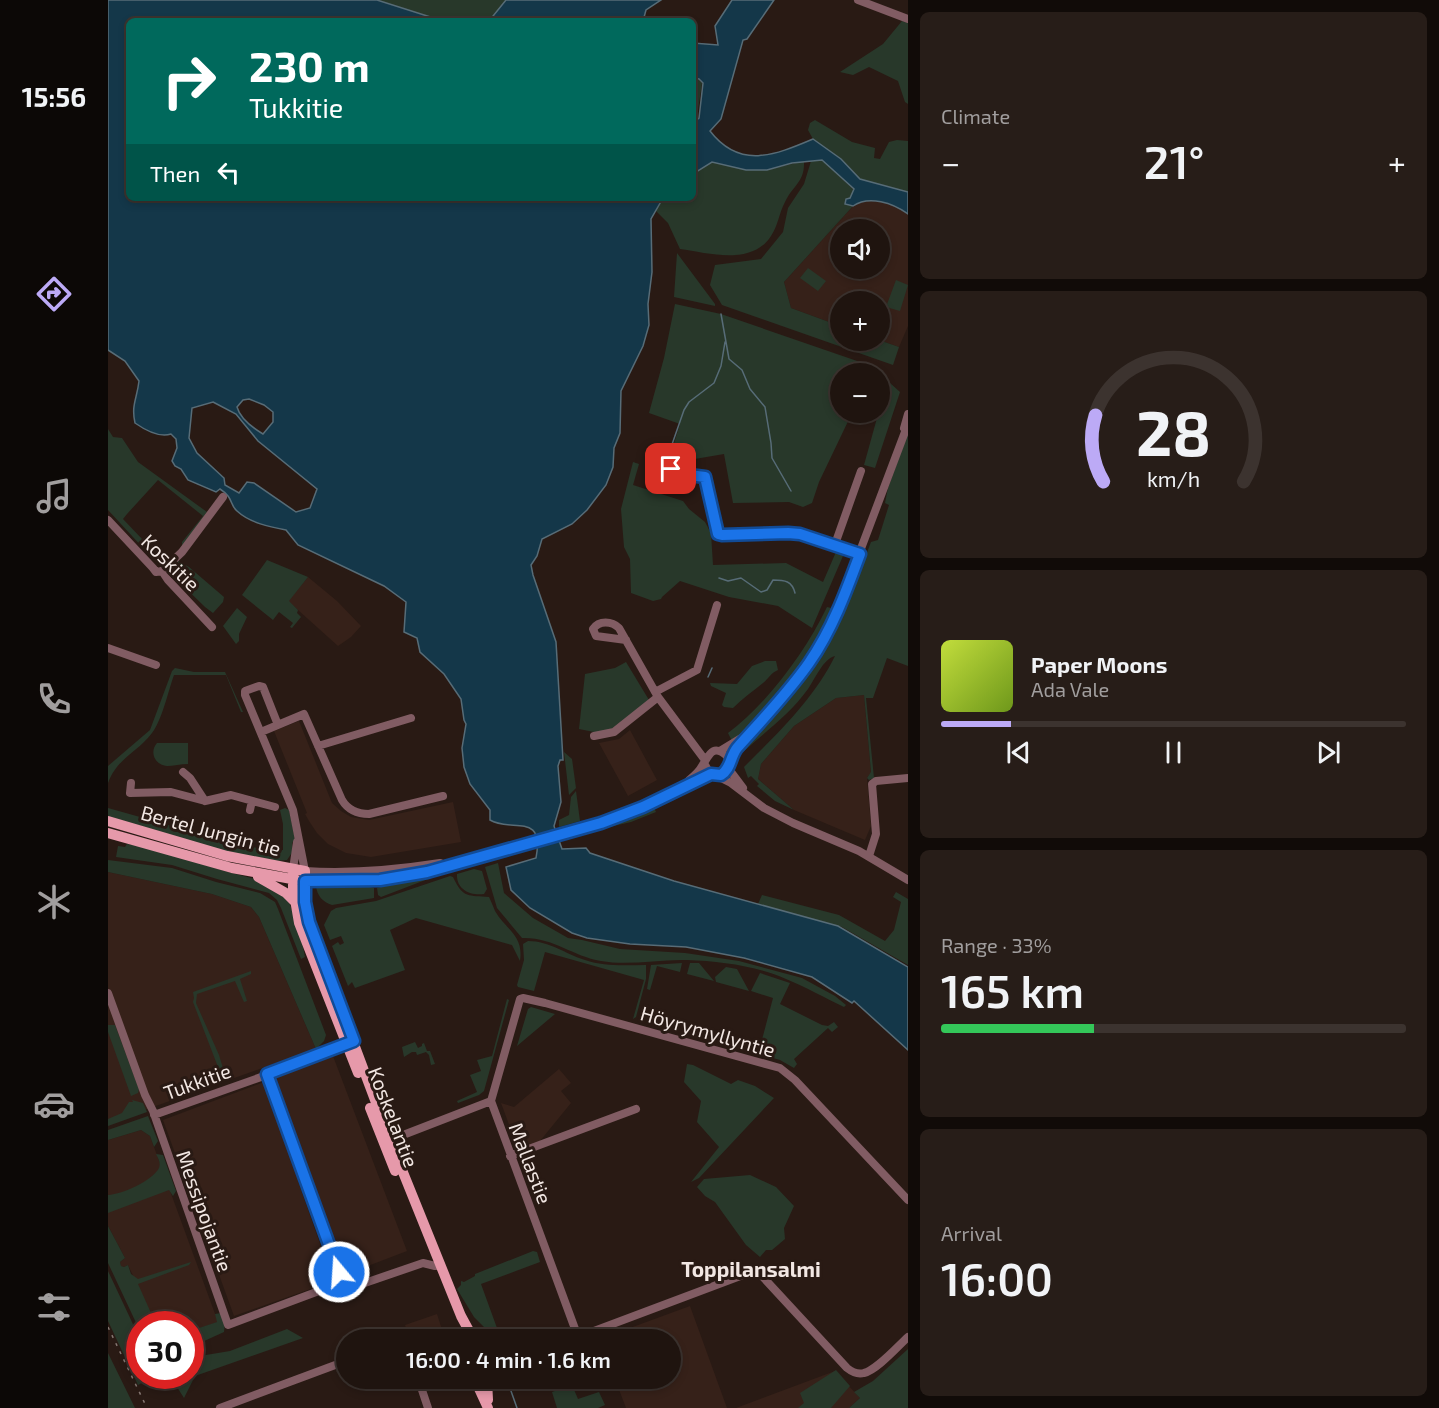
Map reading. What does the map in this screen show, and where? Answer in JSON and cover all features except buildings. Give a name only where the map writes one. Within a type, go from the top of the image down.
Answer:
[{"type":"main road","name":"Bertel Jungin tie","points":[[108,821],[292,874]]},
{"type":"main road","name":"Bertel Jungin tie","points":[[108,832],[232,868],[305,876]]},
{"type":"main road","points":[[232,868],[273,885],[295,902]]},
{"type":"main road","name":"Koskelantie","points":[[292,874],[299,923],[350,1043]]},
{"type":"main road","name":"Koskelantie","points":[[305,876],[305,902],[309,922],[350,1043],[439,1271],[468,1329]]},
{"type":"main road","name":"Koskelantie","points":[[447,1287],[461,1329]]},
{"type":"main road","points":[[478,1389],[488,1408]]},
{"type":"main road","points":[[488,1389],[488,1408]]},
{"type":"street","points":[[858,0],[908,19]]},
{"type":"street","points":[[897,452],[908,414]]},
{"type":"street","points":[[278,725],[263,687],[259,686],[245,691],[244,695],[293,810],[305,876],[380,871],[467,859],[521,846],[631,812],[676,790],[713,775],[721,775],[732,755],[808,664],[834,620],[908,424]]},
{"type":"street","points":[[671,469],[705,477],[718,534],[800,534],[860,554]]},
{"type":"street","points":[[834,547],[861,471]]},
{"type":"street","points":[[162,571],[182,552],[223,497]]},
{"type":"street","name":"Koskitie","points":[[108,520],[156,572],[162,571],[212,627]]},
{"type":"street","points":[[594,736],[614,732],[656,695],[698,670],[717,606]]},
{"type":"street","points":[[626,640],[656,695],[705,762],[706,770],[749,795],[764,808],[869,856],[908,880]]},
{"type":"street","points":[[108,648],[156,665]]},
{"type":"street","points":[[261,732],[304,714],[342,800],[353,811],[369,814],[443,796]]},
{"type":"street","points":[[318,746],[411,718]]},
{"type":"street","points":[[676,790],[696,774],[708,754],[732,745],[756,728]]},
{"type":"street","points":[[687,735],[727,756],[729,764],[749,795]]},
{"type":"street","points":[[183,772],[190,778],[205,801]]},
{"type":"street","points":[[869,856],[876,834],[872,784],[876,781],[908,778]]},
{"type":"street","points":[[131,783],[130,793],[171,792],[205,801],[231,795],[275,807]]},
{"type":"street","points":[[250,810],[252,801]]},
{"type":"street","points":[[292,874],[298,833]]},
{"type":"street","name":"Messipojantie","points":[[108,993],[228,1325],[343,1282]]},
{"type":"street","name":"Höyrymyllyntie","points":[[491,1101],[520,999],[523,998],[780,1068],[795,1080],[908,1200]]},
{"type":"street","name":"Tukkitie","points":[[154,1115],[350,1043]]},
{"type":"street","points":[[267,1074],[343,1282],[359,1285],[423,1263],[439,1271]]},
{"type":"street","points":[[387,1142],[491,1101]]},
{"type":"street","name":"Mallastie","points":[[491,1101],[571,1329]]},
{"type":"street","points":[[510,1156],[636,1108]]},
{"type":"street","points":[[598,1329],[751,1272],[762,1276],[847,1368],[854,1372],[862,1374],[872,1370],[908,1337]]},
{"type":"street","points":[[220,1407],[336,1365]]},
{"type":"street","points":[[421,1389],[428,1408]]},
{"type":"shaded area","points":[[866,200],[895,204],[908,214],[908,326],[899,347],[890,344],[890,291],[830,291],[830,322],[791,308],[784,282],[830,231],[830,279],[890,279],[890,219],[841,219],[853,206]]},
{"type":"shaded area","points":[[308,577],[337,601],[361,626],[338,646],[288,601]]},
{"type":"shaded area","points":[[864,695],[871,773],[867,778],[871,826],[865,840],[794,810],[758,779],[761,764],[794,726],[836,698]]},
{"type":"shaded area","points":[[299,721],[332,803],[341,811],[351,817],[369,820],[453,802],[461,842],[371,857],[346,853],[328,844],[317,833],[305,814],[307,813],[274,731]]},
{"type":"shaded area","points":[[630,730],[657,780],[628,796],[599,743],[619,739]]},
{"type":"shaded area","points":[[108,872],[212,894],[251,907],[259,917],[316,1049],[108,1123]]},
{"type":"shaded area","points":[[333,1056],[407,1251],[347,1274],[309,1177],[298,1181],[333,1281],[234,1316],[163,1120]]},
{"type":"shaded area","points":[[559,1069],[571,1083],[561,1091],[571,1103],[540,1141],[518,1149],[501,1103],[514,1107]]},
{"type":"shaded area","points":[[141,1130],[150,1136],[218,1322],[204,1327],[204,1311],[150,1311],[128,1265],[121,1266],[120,1262],[125,1258],[108,1226],[108,1140]]},
{"type":"shaded area","points":[[690,1306],[727,1408],[626,1408],[619,1389],[681,1389],[681,1329],[627,1329]]},
{"type":"shaded area","points":[[437,1314],[442,1329],[406,1329],[405,1325]]},
{"type":"shaded area","points":[[835,1371],[860,1398],[849,1408],[736,1408]]},
{"type":"green space","points":[[377,0],[506,0],[491,18],[434,18]]},
{"type":"green space","points":[[902,21],[908,23],[908,104],[905,102],[898,81],[869,67],[853,75],[840,72],[883,44]]},
{"type":"green space","points":[[696,80],[699,80],[702,83],[697,117]]},
{"type":"green space","points":[[815,120],[852,142],[875,148],[874,158],[880,159],[889,142],[908,141],[908,192],[860,179],[841,159],[813,139],[808,130],[810,123]]},
{"type":"green space","points":[[822,160],[854,190],[850,199],[845,203],[853,206],[841,219],[830,219],[830,231],[784,282],[791,308],[830,322],[830,343],[722,305],[710,285],[715,265],[761,259],[783,232],[788,208],[804,184],[811,161]]},
{"type":"green space","points":[[804,161],[801,179],[788,196],[771,236],[753,251],[717,255],[680,249],[668,223],[655,210],[661,201],[696,201],[696,172],[712,162],[767,170]]},
{"type":"green space","points":[[677,253],[715,304],[715,306],[674,297]]},
{"type":"green space","points":[[808,268],[826,281],[818,291],[800,278]]},
{"type":"green space","points":[[896,280],[908,285],[900,311],[890,308],[890,296]]},
{"type":"green space","points":[[675,304],[721,314],[860,362],[830,363],[830,423],[847,423],[819,482],[812,503],[803,507],[789,502],[733,503],[724,454],[689,460],[689,462],[670,456],[680,424],[649,413],[664,358]]},
{"type":"green space","points":[[890,344],[899,347],[893,365],[853,351],[890,351]]},
{"type":"green space","points":[[890,383],[900,392],[890,422]]},
{"type":"green space","points":[[876,423],[890,423],[875,468],[864,465]]},
{"type":"green space","points":[[108,429],[113,437],[122,438],[138,462],[207,512],[182,546],[182,542],[203,516],[158,480],[127,514],[123,519],[161,559],[168,561],[164,564],[157,563],[108,510]]},
{"type":"green space","points":[[908,433],[908,666],[887,658],[873,698],[866,698],[874,778],[869,780],[867,778],[871,772],[864,695],[836,698],[794,726],[761,764],[758,779],[794,810],[775,801],[757,786],[759,784],[751,776],[748,778],[744,767],[806,701],[835,656],[823,665],[808,689],[786,714],[743,752],[741,748],[782,703],[807,671],[840,620],[871,542],[878,540],[889,505],[885,503],[888,488]]},
{"type":"green space","points":[[633,462],[639,464],[633,485],[683,501],[705,522],[711,533],[713,565],[786,563],[823,582],[836,552],[843,556],[812,628],[778,606],[729,597],[680,581],[661,599],[653,601],[631,593],[630,559],[624,547],[621,509]]},
{"type":"green space","points":[[267,560],[308,577],[289,601],[301,617],[292,628],[290,627],[293,623],[279,612],[273,620],[242,595]]},
{"type":"green space","points":[[178,561],[189,567],[224,597],[223,602],[213,613],[172,575],[172,570]]},
{"type":"green space","points":[[827,607],[831,608],[826,625],[805,662],[776,700],[732,741],[728,733],[757,707],[784,676],[797,659]]},
{"type":"green space","points":[[237,608],[247,617],[236,644],[223,626]]},
{"type":"green space","points":[[765,661],[776,661],[778,670],[733,708],[724,707],[722,705],[726,693],[711,686],[710,683],[737,684],[752,666]]},
{"type":"green space","points":[[626,662],[649,700],[618,727],[599,733],[579,729],[585,674],[615,668]]},
{"type":"green space","points":[[175,668],[194,672],[225,672],[243,712],[241,712],[226,675],[174,675],[156,727],[146,740],[122,761],[108,783],[108,766],[150,730]]},
{"type":"green space","points":[[157,743],[188,743],[188,764],[167,766],[156,761],[153,750]]},
{"type":"green space","points":[[564,752],[572,759],[576,788],[569,795]]},
{"type":"green space","points":[[576,791],[580,821],[559,827],[559,820],[569,815],[571,797]]},
{"type":"green space","points":[[108,808],[229,842],[262,849],[283,850],[283,824],[280,810],[285,808],[289,810],[295,839],[292,843],[293,851],[287,860],[276,861],[234,854],[108,816]]},
{"type":"green space","points":[[654,808],[656,812],[631,822],[579,834],[607,825]]},
{"type":"green space","points":[[127,844],[145,847],[255,879],[288,898],[305,957],[301,959],[281,908],[277,900],[269,893],[172,865],[116,857],[118,846],[125,847]]},
{"type":"green space","points":[[108,860],[172,868],[260,893],[275,902],[326,1035],[324,1041],[316,1049],[259,917],[251,907],[212,894],[108,872]]},
{"type":"green space","points":[[474,861],[474,865],[381,897],[378,895],[377,888],[385,886],[385,883]]},
{"type":"green space","points":[[498,863],[504,893],[533,918],[568,938],[620,949],[685,953],[739,961],[802,978],[835,996],[846,1005],[844,1007],[774,974],[750,968],[725,963],[687,960],[622,963],[601,961],[543,940],[522,938],[497,908],[485,867]]},
{"type":"green space","points":[[474,869],[482,871],[487,889],[484,894],[469,893],[461,887],[457,879],[457,874]]},
{"type":"green space","points":[[450,876],[467,894],[489,897],[499,918],[517,939],[521,952],[520,961],[512,945],[416,918],[390,930],[405,970],[355,988],[352,982],[348,986],[332,946],[338,942],[340,945],[344,943],[341,936],[330,940],[324,925],[331,911],[336,908],[376,901]]},
{"type":"green space","points":[[353,883],[374,888],[374,898],[332,905],[321,898],[316,886]]},
{"type":"green space","points":[[896,892],[908,899],[908,965],[842,927],[758,904],[762,895],[839,915],[885,941],[894,930],[901,902],[893,897]]},
{"type":"green space","points":[[528,941],[550,945],[600,964],[646,965],[646,979],[636,1017],[633,1019],[644,980],[545,952],[534,991],[518,987],[524,960],[523,944]]},
{"type":"green space","points":[[682,963],[680,972],[657,966],[650,990],[647,989],[651,965]]},
{"type":"green space","points":[[690,963],[699,963],[714,981],[687,974]]},
{"type":"green space","points":[[726,967],[737,969],[749,991],[716,982],[715,977]]},
{"type":"green space","points":[[251,971],[251,974],[240,979],[247,1001],[244,1002],[235,981],[197,994],[196,1003],[219,1055],[226,1078],[223,1080],[193,1002],[193,992]]},
{"type":"green space","points":[[760,973],[790,983],[780,1004],[822,1025],[828,1026],[834,1022],[838,1027],[832,1032],[828,1028],[794,1059],[797,1064],[794,1068],[780,1060],[738,1048],[738,1046],[759,1051],[773,998],[751,991]]},
{"type":"green space","points":[[507,999],[509,1000],[484,1091],[458,1103],[457,1101],[477,1092],[470,1075],[481,1071],[477,1060],[492,1056]]},
{"type":"green space","points":[[531,1007],[555,1014],[517,1046],[528,1009]]},
{"type":"green space","points":[[108,1025],[115,1025],[139,1089],[138,1093],[131,1096],[108,1032]]},
{"type":"green space","points":[[415,1042],[418,1048],[424,1043],[435,1064],[431,1065],[426,1052],[417,1055],[416,1052],[412,1052],[404,1057],[402,1047]]},
{"type":"green space","points":[[687,1064],[731,1084],[738,1080],[755,1086],[774,1098],[699,1178],[691,1182],[719,1147],[697,1122],[701,1101],[684,1082]]},
{"type":"green space","points":[[132,1100],[143,1103],[147,1112],[108,1126],[108,1119],[122,1113],[129,1102],[133,1102]]},
{"type":"green space","points":[[148,1116],[158,1141],[154,1147],[150,1136],[141,1130],[108,1140],[108,1130]]},
{"type":"green space","points":[[156,1154],[163,1155],[176,1191],[173,1196],[169,1190],[108,1213],[108,1195],[136,1186],[150,1178],[160,1164]]},
{"type":"green space","points":[[750,1175],[776,1187],[794,1206],[784,1228],[785,1239],[772,1250],[766,1250],[760,1257],[746,1245],[715,1202],[697,1187],[704,1179]]},
{"type":"green space","points":[[108,1226],[125,1258],[120,1262],[121,1266],[128,1265],[131,1274],[138,1279],[191,1262],[189,1265],[138,1284],[150,1311],[131,1311],[108,1263]]},
{"type":"green space","points":[[533,1251],[537,1252],[540,1262],[481,1284],[497,1329],[486,1329],[474,1317],[457,1289],[461,1281],[464,1282],[475,1274]]},
{"type":"green space","points":[[108,1271],[127,1311],[126,1359],[108,1321]]},
{"type":"green space","points":[[221,1313],[225,1323],[224,1332],[204,1341],[204,1326],[217,1322],[215,1314]]},
{"type":"green space","points":[[287,1329],[303,1338],[204,1373],[204,1355],[230,1351]]},
{"type":"green space","points":[[908,1349],[908,1408],[849,1408],[860,1398],[854,1392],[873,1381]]},
{"type":"green space","points":[[108,1353],[135,1408],[108,1408]]},
{"type":"green space","points":[[836,1370],[850,1386],[831,1408],[798,1408],[804,1403],[800,1393]]},
{"type":"green space","points":[[178,1389],[188,1389],[184,1398]]},
{"type":"green space","points":[[574,1389],[578,1399],[599,1392],[605,1405],[598,1408],[557,1408],[552,1392]]},
{"type":"water","points":[[108,0],[377,0],[434,18],[126,18],[126,201],[661,201],[651,219],[652,272],[648,304],[649,325],[643,346],[621,391],[620,433],[614,448],[613,467],[606,485],[587,510],[572,524],[542,539],[537,556],[531,565],[556,642],[563,760],[560,760],[558,766],[561,802],[554,826],[562,849],[586,848],[590,853],[674,881],[838,926],[908,967],[908,1050],[854,1001],[852,1003],[812,977],[744,958],[686,947],[630,944],[587,938],[572,933],[530,908],[511,890],[506,867],[536,858],[536,834],[524,826],[490,820],[490,810],[470,784],[464,767],[462,748],[466,724],[461,699],[444,674],[420,652],[417,638],[404,632],[406,602],[384,586],[298,545],[286,530],[248,519],[235,508],[220,489],[216,492],[188,480],[172,461],[177,448],[176,439],[171,434],[157,434],[135,423],[134,407],[139,381],[125,361],[108,350]],"holes":[[[249,399],[264,405],[273,412],[273,422],[263,434],[247,422],[237,407],[243,400]],[[213,402],[236,414],[258,441],[317,489],[310,508],[296,512],[254,483],[247,482],[239,493],[225,485],[224,478],[197,453],[189,438],[192,408]]]},
{"type":"water","points":[[506,0],[661,0],[646,10],[644,18],[491,18]]},
{"type":"water","points":[[732,0],[774,0],[747,39],[743,40],[721,119],[710,131],[721,143],[733,151],[758,156],[785,150],[813,139],[841,159],[860,179],[908,192],[908,214],[881,202],[866,201],[853,206],[845,204],[854,189],[822,160],[792,163],[767,170],[746,170],[712,162],[696,172],[696,120],[699,118],[703,83],[696,78],[696,43],[718,45],[715,26]]},
{"type":"waterway","points":[[721,314],[729,359],[742,370],[750,389],[765,407],[772,458],[791,491]]},
{"type":"waterway","points":[[669,453],[689,402],[714,383],[721,366],[725,342]]},
{"type":"waterway","points":[[719,578],[728,581],[741,578],[761,592],[767,590],[773,580],[784,581],[792,586],[795,593]]},
{"type":"waterway","points":[[708,677],[712,668]]},
{"type":"waterway","points":[[511,1391],[517,1408]]},
{"type":"railway","points":[[108,1327],[147,1408]]},
{"type":"district","name":"Toppilansalmi","points":[[751,1268]]},
{"type":"route","points":[[339,1272],[267,1074],[354,1041],[309,922],[305,902],[305,881],[380,880],[427,872],[601,823],[643,807],[711,774],[721,775],[727,771],[732,755],[808,664],[834,620],[860,554],[827,545],[800,534],[718,534],[705,477],[671,469]]}]
